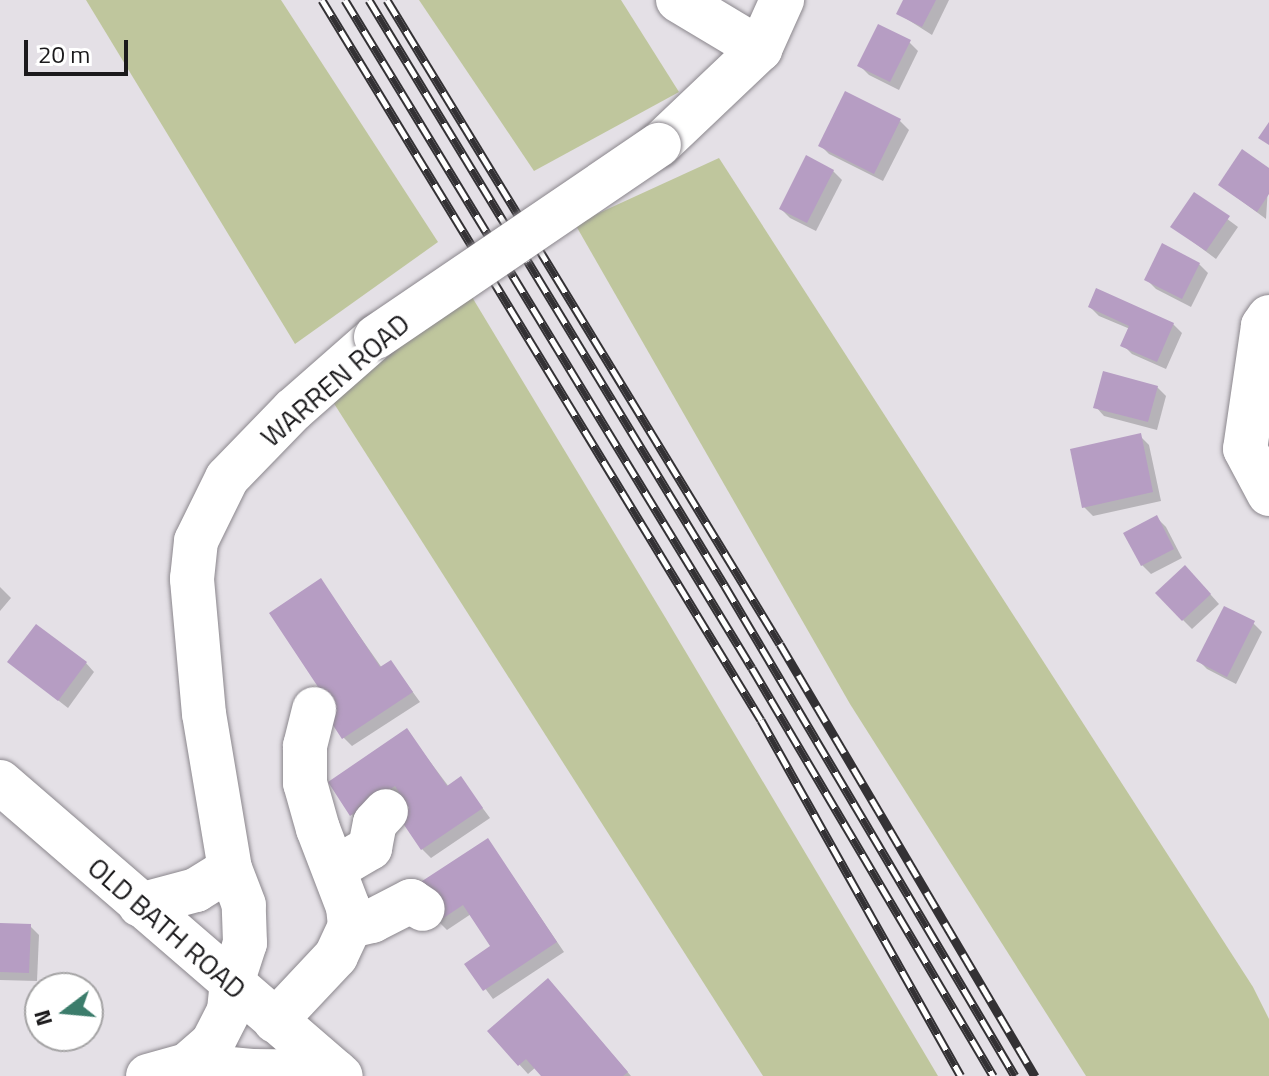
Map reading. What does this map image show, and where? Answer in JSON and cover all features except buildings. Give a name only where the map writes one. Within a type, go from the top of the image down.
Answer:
[{"type":"street","points":[[678,0],[760,49]]},
{"type":"street","name":"WARREN ROAD","points":[[168,1070],[213,1042],[229,1010],[232,983],[245,943],[244,905],[230,869],[204,714],[192,579],[196,541],[227,478],[293,410],[376,337],[659,145],[760,49],[782,0]]},
{"type":"street","points":[[1269,317],[1263,326],[1245,449],[1269,494]]},
{"type":"street","points":[[275,1021],[336,956],[350,926],[348,907],[305,783],[305,746],[314,709]]},
{"type":"street","name":"OLD BATH ROAD","points":[[0,782],[339,1074]]},
{"type":"street","points":[[334,869],[370,848],[375,823],[386,811]]},
{"type":"street","points":[[140,905],[196,890],[230,869]]},
{"type":"street","points":[[350,926],[372,921],[411,901],[423,909]]},
{"type":"street","name":"OLD BATH ROAD","points":[[168,1070],[339,1074]]},
{"type":"green space","points":[[86,0],[281,0],[438,242],[295,344]]},
{"type":"green space","points":[[419,0],[621,0],[679,92],[534,171]]},
{"type":"green space","points":[[719,158],[1253,987],[1269,1019],[1269,1076],[1086,1076],[850,704],[575,224]]},
{"type":"green space","points":[[469,292],[938,1076],[763,1076],[326,391]]},
{"type":"railway","points":[[322,0],[761,720],[961,1076]]},
{"type":"railway","points":[[345,0],[752,668],[993,1076]]},
{"type":"railway","points":[[369,0],[725,586],[1015,1076]]},
{"type":"railway","points":[[387,0],[780,644],[1035,1076]]}]
